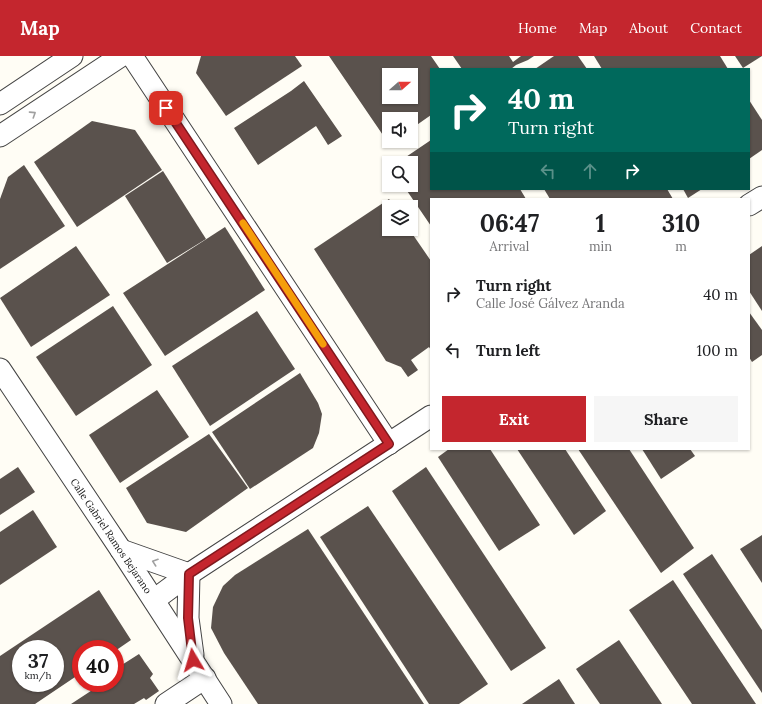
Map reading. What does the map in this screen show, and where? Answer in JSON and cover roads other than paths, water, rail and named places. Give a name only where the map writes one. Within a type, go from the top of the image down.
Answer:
[{"type":"street","points":[[0,104],[72,56]]},
{"type":"street","points":[[0,136],[121,56]]},
{"type":"street","points":[[132,56],[389,444]]},
{"type":"street","points":[[750,204],[762,196]]},
{"type":"street","name":"Calle Gabriel Ramos Bejarano","points":[[0,369],[222,704]]},
{"type":"street","points":[[154,600],[189,574],[430,417]]},
{"type":"street","points":[[121,550],[189,574]]},
{"type":"street","points":[[189,574],[188,618],[193,660]]},
{"type":"street","points":[[166,704],[205,678]]}]
